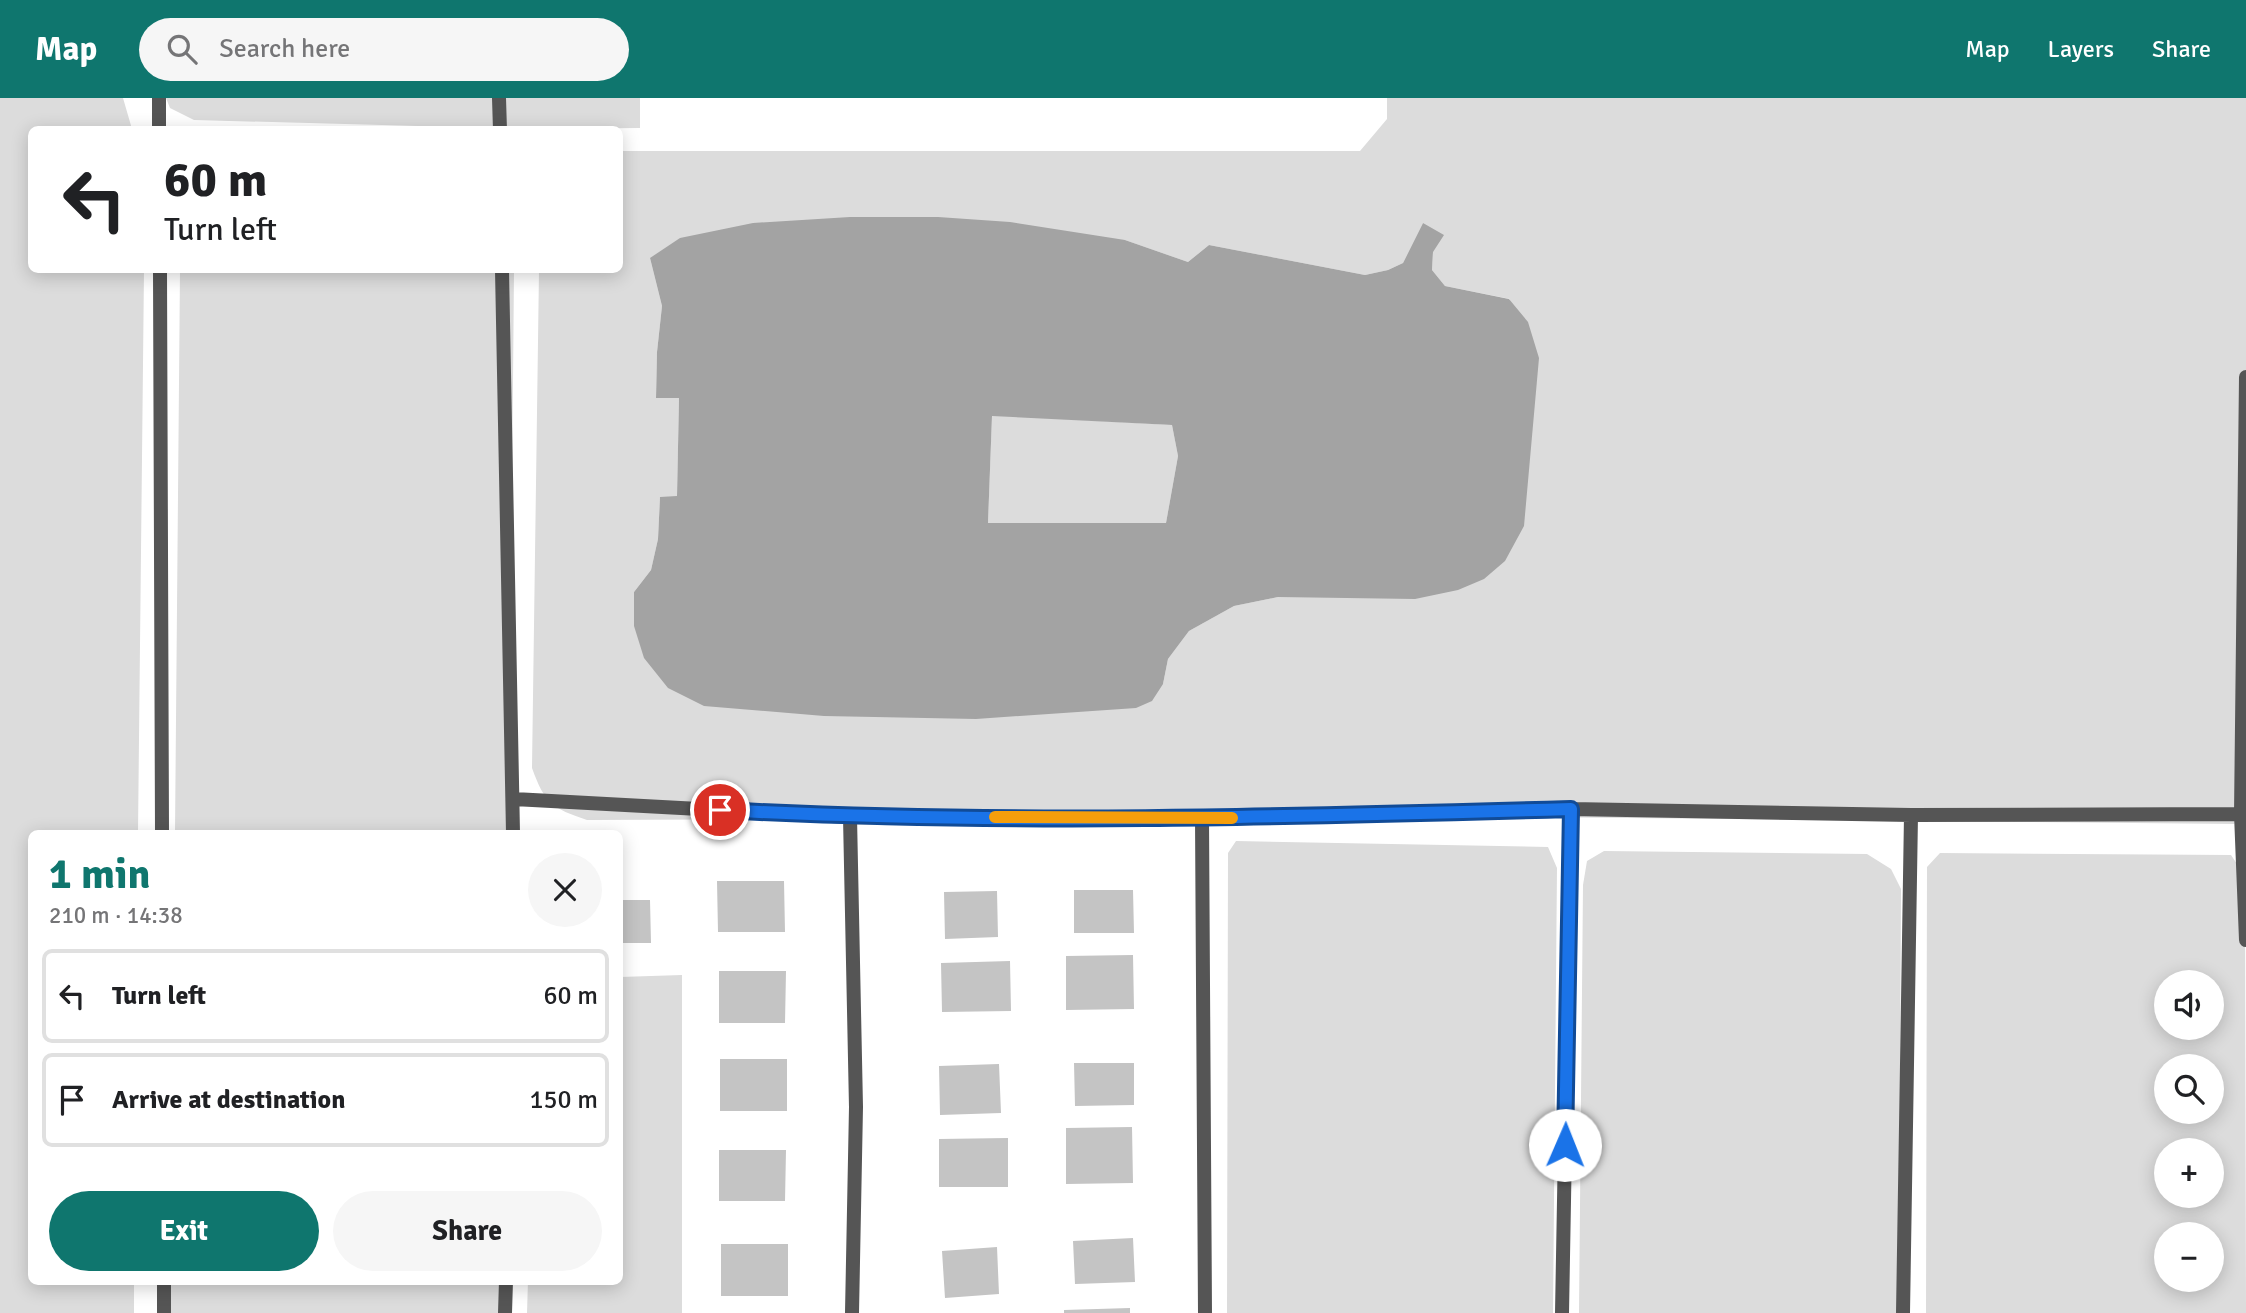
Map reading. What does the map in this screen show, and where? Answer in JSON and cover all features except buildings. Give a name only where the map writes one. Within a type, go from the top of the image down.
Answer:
[{"type":"street","points":[[159,98],[159,126]]},
{"type":"street","points":[[499,98],[499,126]]},
{"type":"street","points":[[160,273],[162,830]]},
{"type":"street","points":[[502,273],[513,830]]},
{"type":"street","points":[[2246,377],[2241,814],[2246,940]]},
{"type":"street","points":[[514,799],[849,817],[1202,818],[1571,809],[1911,815],[2241,814]]},
{"type":"street","points":[[1562,1313],[1571,809]]},
{"type":"street","points":[[1903,1313],[1911,815]]},
{"type":"street","points":[[849,817],[856,1107],[852,1313]]},
{"type":"street","points":[[1202,818],[1205,1313]]},
{"type":"street","points":[[164,1285],[164,1313]]},
{"type":"street","points":[[505,1313],[506,1285]]},
{"type":"shaded area","points":[[0,98],[123,98],[131,126],[28,126],[28,273],[144,273],[138,830],[28,830],[28,1285],[134,1285],[134,1313],[0,1313]]},
{"type":"shaded area","points":[[166,98],[640,98],[640,128],[194,120],[170,108]]},
{"type":"shaded area","points":[[1387,98],[2246,98],[2246,813],[2234,824],[1415,816],[587,820],[565,812],[546,797],[532,768],[539,273],[623,273],[623,151],[1360,151],[1387,119]],"holes":[[[1423,223],[1433,252],[1432,270],[1445,286],[1510,299],[1278,597],[1234,606],[1189,631],[1168,659],[1163,684],[634,592],[651,570],[658,539],[660,497],[677,497],[679,397],[656,397],[662,306],[650,258],[1125,240],[1188,262],[1209,245],[1365,275],[1388,270],[1403,263]]]},
{"type":"shaded area","points":[[850,217],[938,217],[1010,222],[1125,240],[1188,262],[1209,245],[1365,275],[1388,270],[1403,263],[1423,223],[1444,235],[1433,252],[1432,270],[1445,286],[1509,299],[1528,322],[1539,358],[1524,526],[1505,561],[1484,579],[1458,590],[1415,599],[1278,597],[1234,606],[1189,631],[1168,659],[1163,684],[1152,701],[1136,708],[976,719],[824,716],[704,706],[668,688],[644,658],[634,626],[634,592],[651,570],[658,539],[660,497],[677,496],[679,398],[656,398],[662,306],[650,258],[680,238],[753,223]],"holes":[[[992,416],[1172,425],[1178,456],[1166,523],[988,523]]]},
{"type":"shaded area","points":[[180,273],[514,273],[509,830],[175,830]]},
{"type":"shaded area","points":[[992,415],[1172,425],[1178,456],[1166,523],[988,523]]},
{"type":"shaded area","points":[[1236,841],[1548,847],[1557,868],[1553,1313],[1227,1313],[1228,853]]},
{"type":"shaded area","points":[[1604,851],[1867,854],[1891,869],[1901,889],[1899,1313],[1579,1313],[1583,885],[1587,861]]},
{"type":"shaded area","points":[[1940,853],[2231,855],[2245,876],[2246,1313],[1926,1313],[1927,867]]},
{"type":"shaded area","points":[[682,975],[682,1313],[527,1313],[528,1285],[623,1285],[623,977]]},
{"type":"shaded area","points":[[171,1285],[506,1285],[505,1313],[170,1313]]},
{"type":"slow traffic","points":[[995,817],[1232,818]]},
{"type":"route","points":[[720,810],[849,817],[1202,818],[1571,809],[1565,1145]]}]
